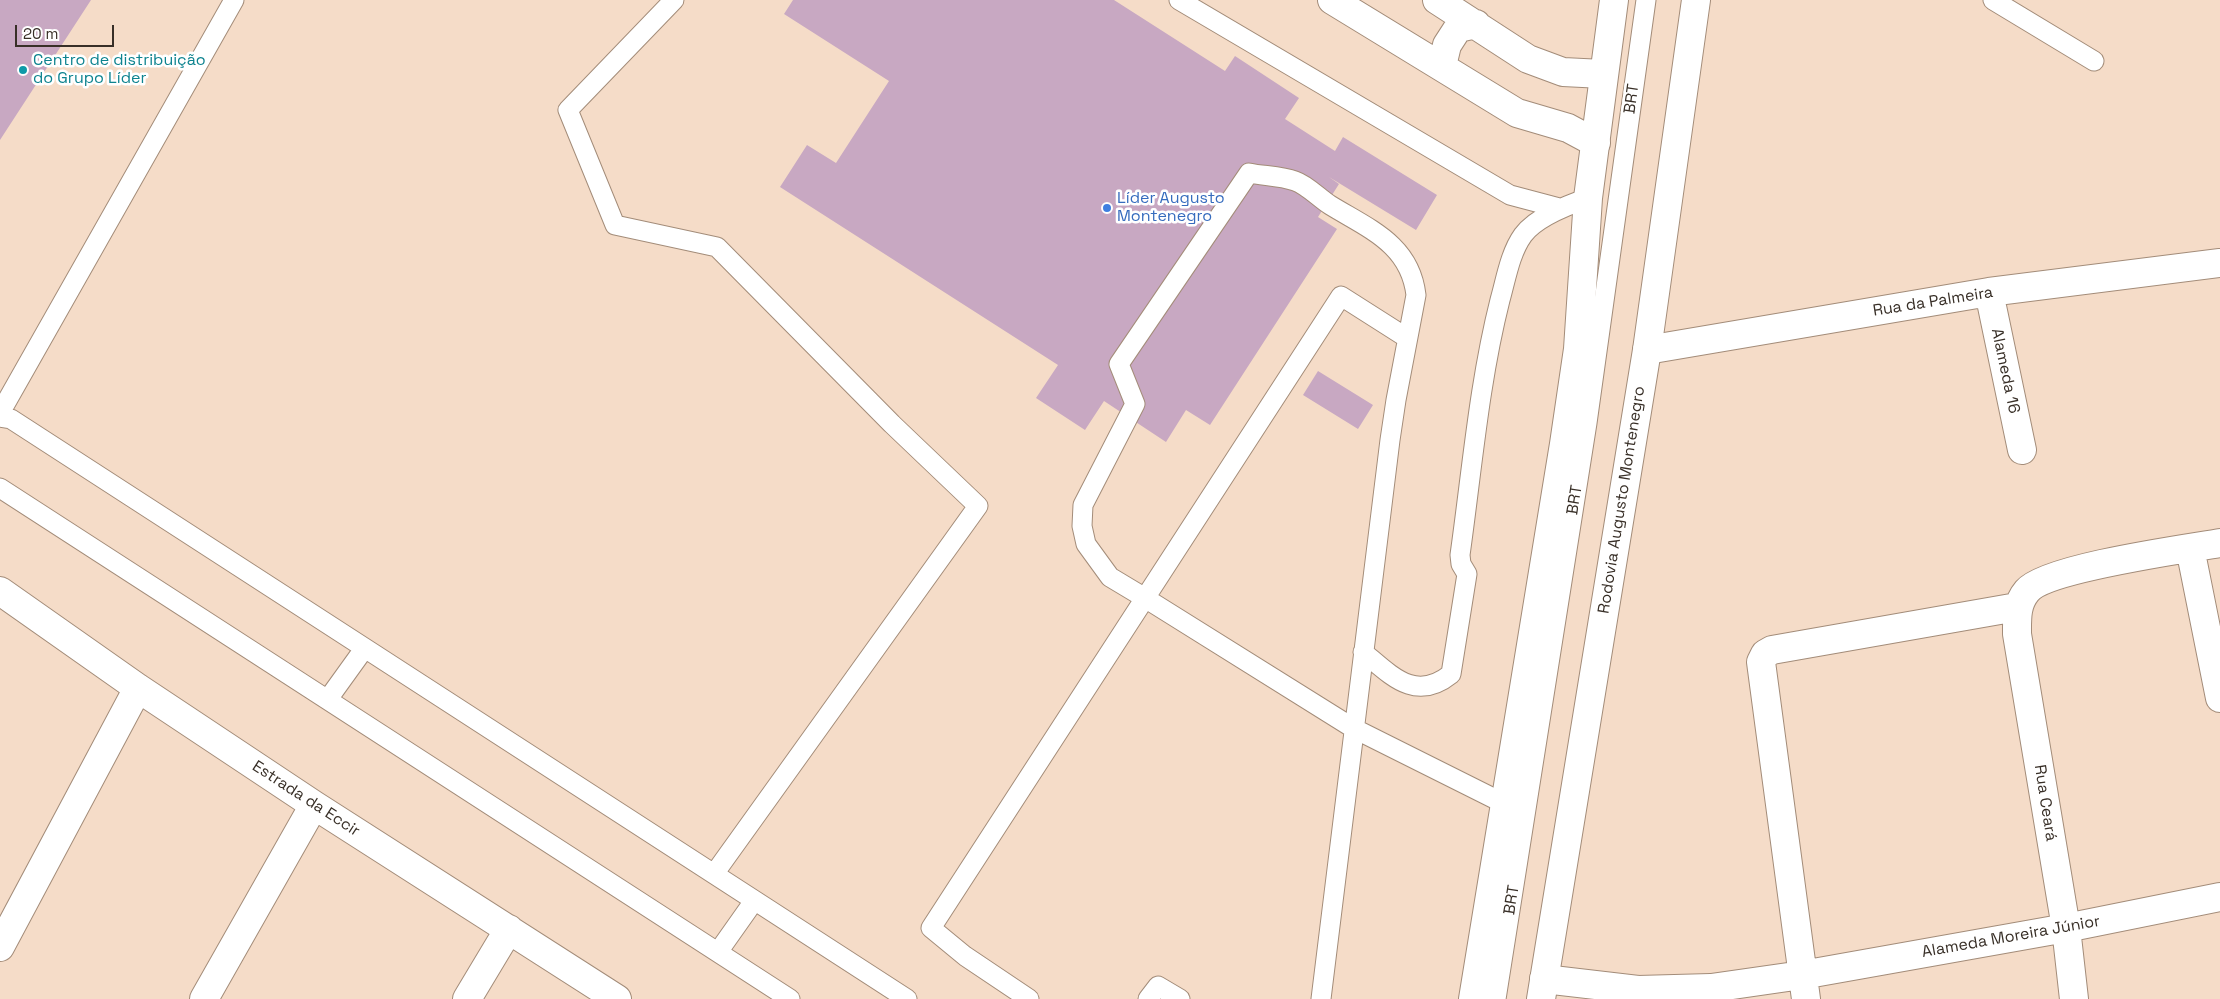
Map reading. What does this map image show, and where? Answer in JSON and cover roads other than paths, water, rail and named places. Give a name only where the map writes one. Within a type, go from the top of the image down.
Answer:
[{"type":"street","points":[[1332,0],[1517,113],[1568,128],[1596,143]]},
{"type":"street","points":[[1473,999],[1578,349],[1588,198],[1614,0]]},
{"type":"street","name":"Rodovia Augusto Montenegro","points":[[1542,989],[1647,350],[1696,0]]},
{"type":"street","points":[[1440,2],[1528,59],[1563,72],[1603,74]]},
{"type":"street","points":[[1442,66],[1447,46],[1458,28],[1476,24]]},
{"type":"street","name":"Rua da Palmeira","points":[[1647,350],[1988,292],[2220,263]]},
{"type":"street","name":"Alameda 16","points":[[1988,292],[2022,450]]},
{"type":"street","points":[[1804,987],[1762,676],[1761,662],[1765,654],[1772,650],[2017,608],[2027,590],[2044,580],[2073,570],[2220,544]]},
{"type":"street","points":[[2190,548],[2220,698]]},
{"type":"street","name":"Estrada da Eccir","points":[[0,591],[138,688],[314,805],[617,999]]},
{"type":"street","name":"Rua Ceará","points":[[2017,608],[2017,634],[2066,928],[2074,999]]},
{"type":"street","points":[[0,947],[138,688]]},
{"type":"street","points":[[204,999],[314,805]]},
{"type":"street","name":"Alameda Moreira Júnior","points":[[1542,989],[1638,990],[1804,987],[2066,928],[2220,897]]},
{"type":"street","points":[[467,999],[509,929]]},
{"type":"lane","points":[[234,0],[0,415],[11,418],[364,649],[907,999]]},
{"type":"lane","points":[[674,0],[568,110],[615,225],[717,246],[892,424],[978,506],[714,874]]},
{"type":"lane","points":[[1179,0],[1510,196],[1560,208]]},
{"type":"lane","name":"BRT","points":[[1496,999],[1587,423],[1646,0]]},
{"type":"lane","points":[[1993,0],[2094,61]]},
{"type":"lane","points":[[1321,999],[1353,728],[1396,400],[1416,295],[1415,281],[1410,267],[1400,253],[1386,239],[1296,181],[1249,174],[1119,364],[1135,404],[1083,505],[1082,526],[1086,544],[1110,577],[1353,728],[1505,804]]},
{"type":"lane","points":[[1363,652],[1392,677],[1406,684],[1422,687],[1437,683],[1451,674],[1467,574],[1461,564],[1460,555],[1491,337],[1509,265],[1523,234],[1560,208],[1588,198]]},
{"type":"lane","points":[[1030,999],[965,956],[931,928],[1341,296],[1407,338]]},
{"type":"lane","points":[[0,488],[790,999]]},
{"type":"lane","points":[[328,699],[364,649]]},
{"type":"lane","points":[[718,952],[754,901]]},
{"type":"lane","points":[[1148,999],[1158,986],[1180,999]]},
{"type":"place","name":"Centro de distribuição do Grupo Líder","points":[[23,70]]},
{"type":"place","name":"Líder Augusto Montenegro","points":[[1107,208]]}]
